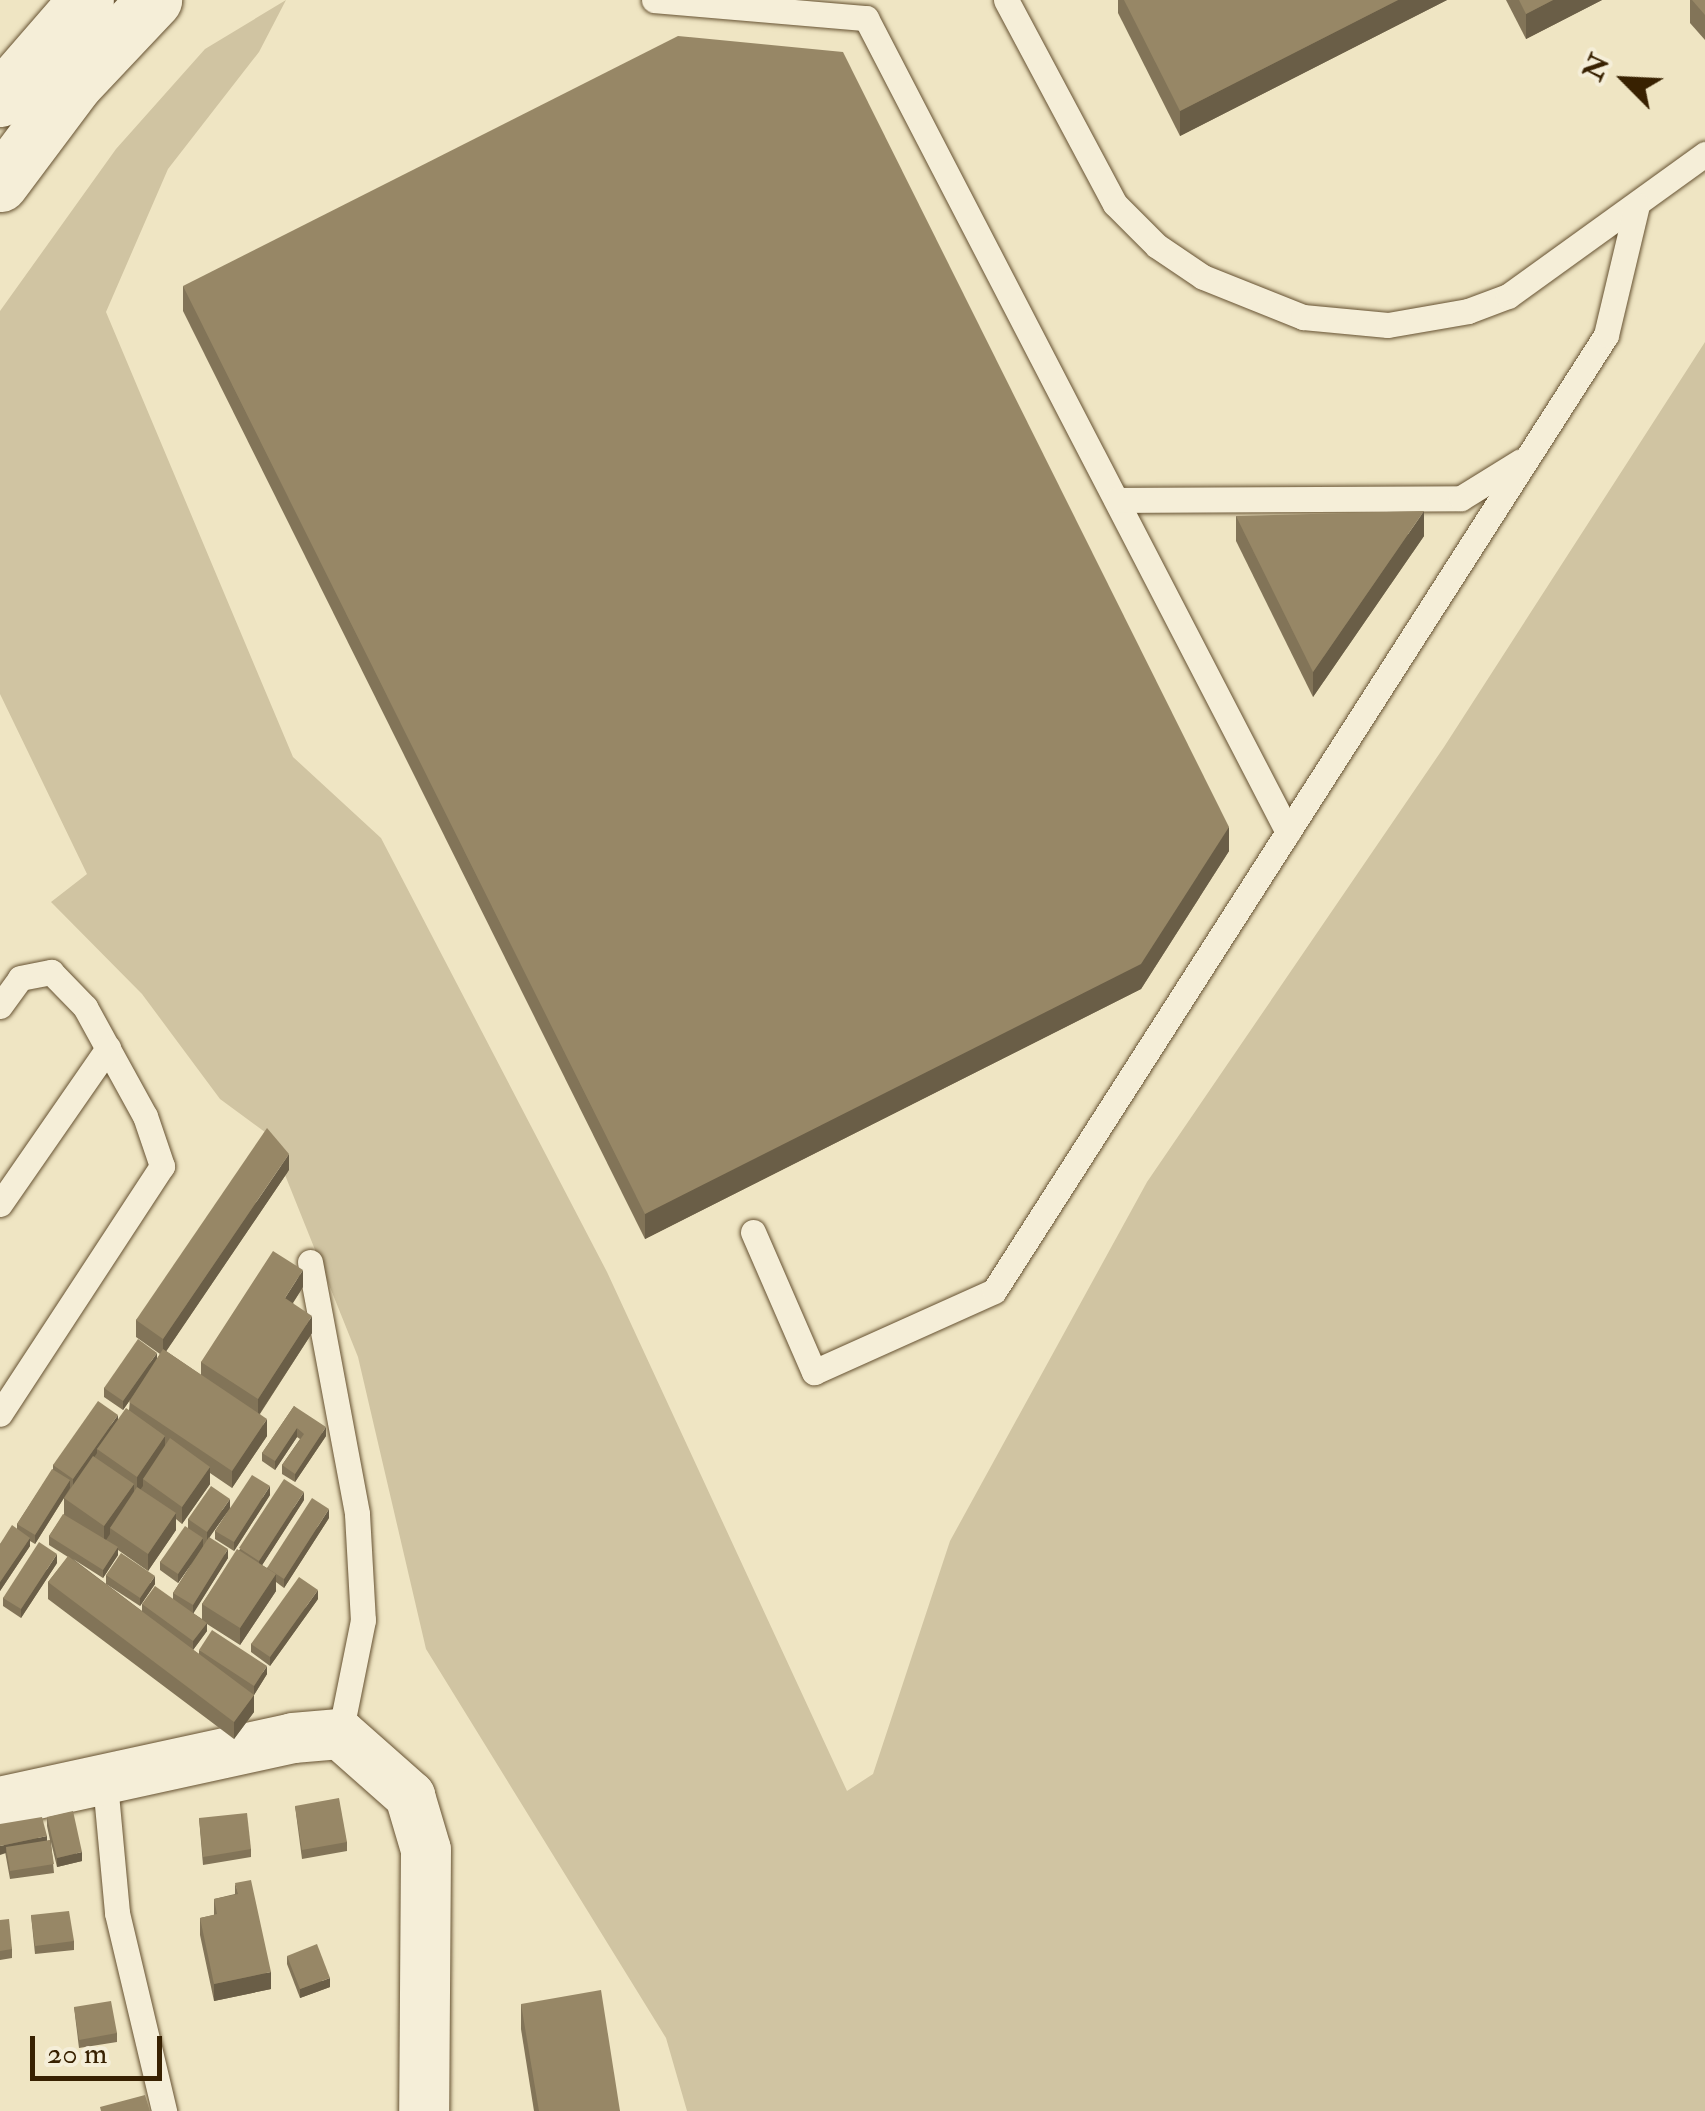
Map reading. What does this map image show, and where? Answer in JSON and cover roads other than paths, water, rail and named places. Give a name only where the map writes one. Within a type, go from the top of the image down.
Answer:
[{"type":"street","points":[[0,100],[86,0]]},
{"type":"street","points":[[0,184],[74,85],[154,0]]},
{"type":"street","points":[[0,1802],[106,1783],[293,1738],[340,1734],[410,1796],[426,1850],[424,2111]]},
{"type":"lane","points":[[654,0],[866,18],[1288,832]]},
{"type":"lane","points":[[1006,0],[1114,204],[1176,260],[1273,309],[1360,325],[1468,311],[1553,270],[1705,154]]},
{"type":"lane","points":[[753,1232],[814,1372],[994,1290],[1606,335],[1637,205]]},
{"type":"lane","points":[[1116,500],[1460,498],[1529,456]]},
{"type":"lane","points":[[0,1006],[20,978],[51,972],[84,1007],[108,1048],[145,1116],[162,1166],[0,1414]]},
{"type":"lane","points":[[0,1204],[108,1048]]},
{"type":"lane","points":[[310,1262],[357,1514],[363,1620],[340,1734]]},
{"type":"lane","points":[[106,1783],[117,1913],[164,2111]]}]
